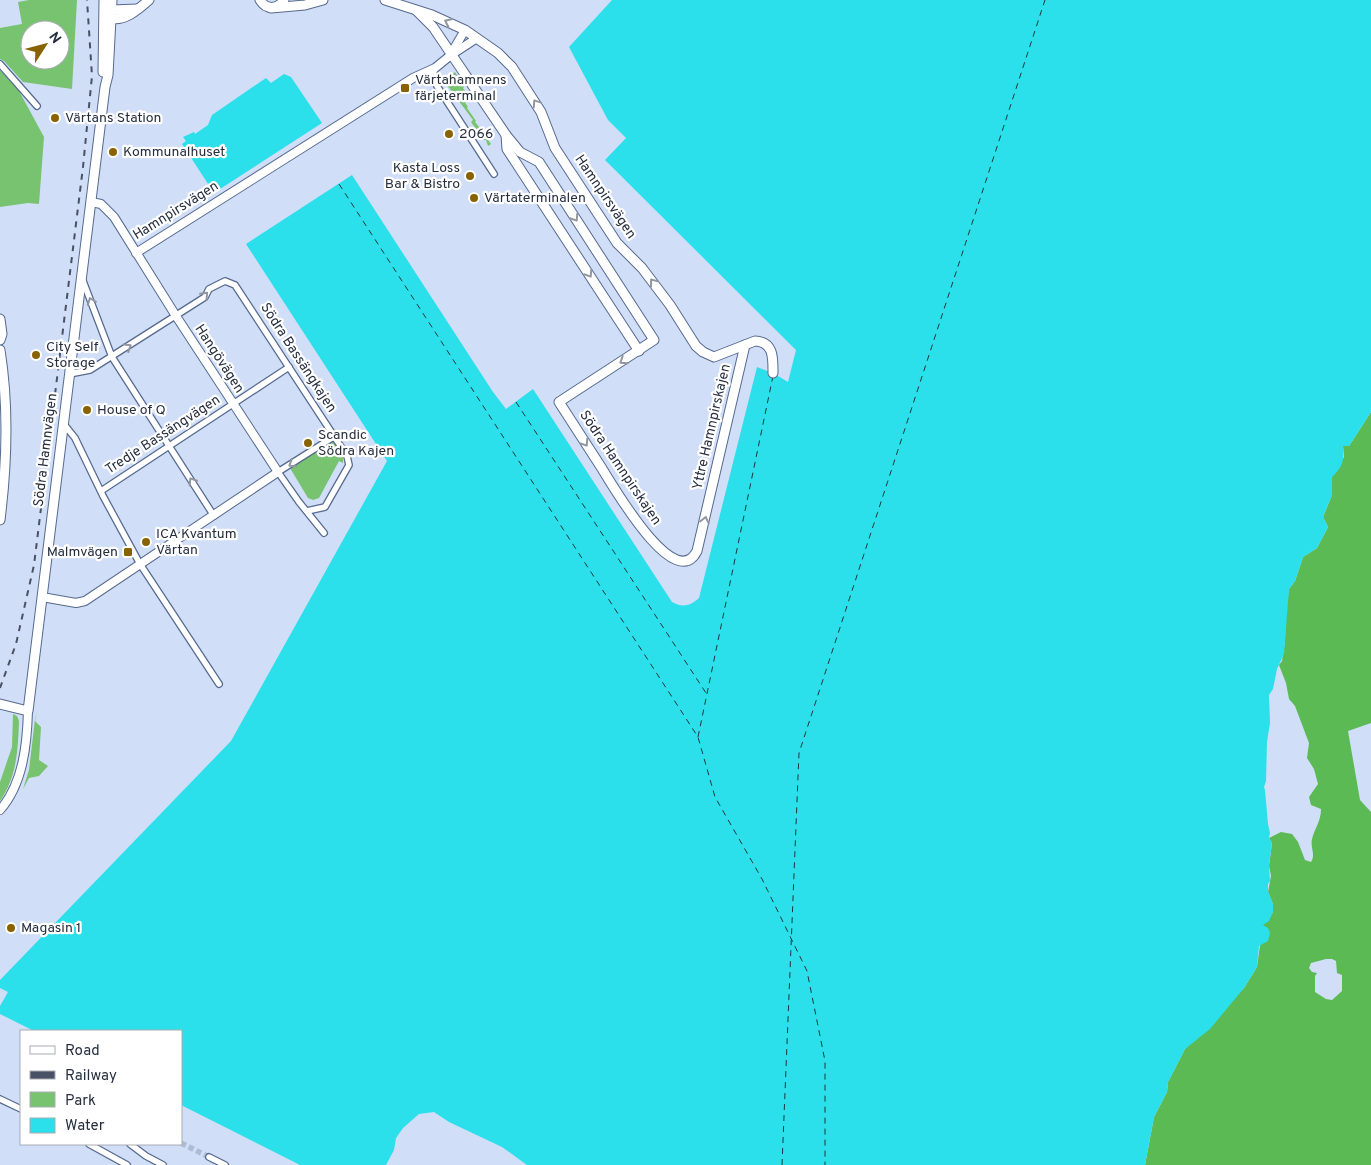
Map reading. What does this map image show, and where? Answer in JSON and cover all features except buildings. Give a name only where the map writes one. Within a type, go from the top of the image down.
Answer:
[{"type":"main road","name":"Södra Hamnvägen","points":[[104,0],[109,14]]},
{"type":"main road","name":"Södra Hamnvägen","points":[[28,711],[108,75],[109,14],[112,0]]},
{"type":"main road","points":[[109,14],[123,18],[149,0]]},
{"type":"main road","points":[[260,0],[265,6],[271,8],[304,6],[324,0]]},
{"type":"main road","points":[[271,8],[279,6],[284,0]]},
{"type":"main road","points":[[297,0],[310,0]]},
{"type":"main road","name":"Hamnpirsvägen","points":[[385,0],[432,15],[465,30],[498,53],[512,67],[541,112],[555,148],[617,243],[642,268],[696,346],[710,356],[718,357],[745,345]]},
{"type":"main road","name":"Hamnpirsvägen","points":[[417,11],[433,27],[506,135],[520,152],[539,162],[654,340],[559,402]]},
{"type":"main road","name":"Hamnpirsvägen","points":[[506,135],[507,149],[639,350]]},
{"type":"main road","points":[[0,319],[2,334],[0,340]]},
{"type":"main road","points":[[745,345],[755,341],[764,342],[768,345],[773,357],[773,373]]},
{"type":"main road","name":"Yttre Hamnpirskajen","points":[[686,562],[694,557],[697,551],[745,345]]},
{"type":"main road","points":[[0,350],[7,438],[0,520]]},
{"type":"main road","name":"Södra Hamnpirskajen","points":[[559,402],[640,526],[666,553],[680,561],[686,562]]},
{"type":"main road","points":[[0,704],[28,711]]},
{"type":"street","name":"Hamnpirsvägen","points":[[451,55],[465,30]]},
{"type":"street","name":"Hamnpirsvägen","points":[[136,253],[413,78],[435,68],[477,38]]},
{"type":"street","points":[[0,64],[37,106]]},
{"type":"street","points":[[435,68],[433,74],[437,86],[494,174]]},
{"type":"street","name":"Hangövägen","points":[[91,202],[101,204],[114,217],[278,472],[324,533]]},
{"type":"street","points":[[82,277],[112,356],[214,516]]},
{"type":"street","name":"Södra Bassängkajen","points":[[176,316],[205,297],[209,289],[225,281],[235,284],[347,456],[349,465],[325,507],[307,512]]},
{"type":"street","points":[[69,374],[90,370],[176,316]]},
{"type":"street","name":"Tredje Bassängvägen","points":[[101,491],[289,367]]},
{"type":"street","points":[[63,423],[75,438],[140,564],[219,684]]},
{"type":"street","points":[[42,597],[76,603],[85,601],[335,436]]},
{"type":"street","name":"Södra Hamnvägen","points":[[0,810],[12,795],[20,775],[28,711]]},
{"type":"street","points":[[0,1099],[20,1109]]},
{"type":"street","points":[[91,1145],[127,1165]]},
{"type":"street","points":[[131,1145],[163,1165]]},
{"type":"street","points":[[209,1157],[225,1165]]},
{"type":"green space","points":[[29,0],[77,0],[72,89],[23,82],[0,59],[0,28],[20,24],[20,70],[70,70],[70,20],[21,20],[18,2]]},
{"type":"green space","points":[[0,70],[18,89],[44,137],[39,204],[28,203],[0,207]]},
{"type":"green space","points":[[455,72],[466,92],[464,94],[466,97],[464,101],[467,108],[475,122],[487,136],[491,144],[488,146],[486,140],[484,140],[471,122],[473,120],[444,81]]},
{"type":"green space","points":[[1371,412],[1371,723],[1348,731],[1360,800],[1371,812],[1371,1165],[1145,1165],[1154,1117],[1167,1092],[1168,1082],[1185,1049],[1244,988],[1257,967],[1263,924],[1273,912],[1273,904],[1268,892],[1271,876],[1269,866],[1272,843],[1269,838],[1281,832],[1292,834],[1298,842],[1305,860],[1311,862],[1312,859],[1312,839],[1319,821],[1321,809],[1311,805],[1309,797],[1318,784],[1314,769],[1307,758],[1309,743],[1295,706],[1289,699],[1286,683],[1279,665],[1282,661],[1285,641],[1289,589],[1295,581],[1303,557],[1317,548],[1328,527],[1323,517],[1332,495],[1332,477],[1344,457],[1343,446],[1349,446]],"holes":[[[1332,959],[1336,961],[1337,973],[1342,975],[1342,991],[1332,1000],[1326,999],[1315,992],[1315,976],[1317,973],[1312,972],[1309,968],[1311,963]]]},
{"type":"green space","points":[[332,441],[342,453],[343,463],[339,461],[319,498],[313,500],[308,498],[290,468]]},
{"type":"green space","points":[[37,711],[35,721],[41,727],[39,760],[48,766],[39,776],[29,778],[23,789],[29,770],[35,719]]},
{"type":"green space","points":[[13,714],[17,716],[19,721],[16,762],[6,792],[0,801],[0,782],[12,747]]},
{"type":"water","points":[[612,0],[1371,0],[1371,412],[1349,446],[1343,446],[1342,463],[1332,477],[1332,495],[1323,517],[1328,527],[1317,548],[1303,557],[1295,581],[1289,589],[1284,654],[1277,669],[1273,689],[1269,695],[1270,723],[1264,787],[1269,838],[1272,843],[1268,891],[1273,904],[1273,912],[1269,921],[1263,925],[1268,928],[1270,933],[1268,941],[1259,946],[1257,967],[1244,988],[1210,1029],[1185,1049],[1168,1082],[1167,1092],[1154,1117],[1145,1165],[527,1165],[502,1147],[449,1122],[434,1112],[419,1114],[403,1128],[396,1138],[394,1150],[386,1165],[300,1165],[182,1106],[182,1030],[32,1030],[0,1014],[0,1006],[8,992],[0,988],[0,980],[231,741],[387,461],[246,244],[352,175],[493,392],[506,409],[533,389],[672,602],[686,605],[693,603],[699,598],[757,367],[773,373],[788,382],[796,350],[605,160],[626,138],[608,120],[569,47]]},
{"type":"water","points":[[284,74],[291,77],[322,123],[214,193],[182,144],[186,141],[183,137],[194,132],[195,134],[208,125],[212,115],[266,78],[271,83]]},
{"type":"ferry route","points":[[782,1165],[799,753],[1045,0]]},
{"type":"ferry route","points":[[339,184],[698,737],[715,797],[762,879],[807,971],[825,1061],[825,1165]]},
{"type":"ferry route","points":[[698,737],[773,376]]},
{"type":"ferry route","points":[[516,402],[706,693]]},
{"type":"tunnel","points":[[182,1144],[209,1157]]},
{"type":"railway","points":[[0,688],[16,644],[34,565],[83,167],[92,76],[87,0]]},
{"type":"place","name":"Värtahamnens färjeterminal","points":[[405,88]]},
{"type":"place","name":"Värtans Station","points":[[55,118]]},
{"type":"place","name":"2066","points":[[449,134]]},
{"type":"place","name":"Kommunalhuset","points":[[113,152]]},
{"type":"place","name":"Kasta Loss Bar & Bistro","points":[[470,176]]},
{"type":"place","name":"Värtaterminalen","points":[[474,198]]},
{"type":"place","name":"City Self Storage","points":[[36,355]]},
{"type":"place","name":"House of Q","points":[[87,410]]},
{"type":"place","name":"Scandic Södra Kajen","points":[[308,443]]},
{"type":"place","name":"ICA Kvantum Värtan","points":[[146,542]]},
{"type":"place","name":"Malmvägen","points":[[128,552]]},
{"type":"place","name":"Magasin 1","points":[[11,928]]}]
